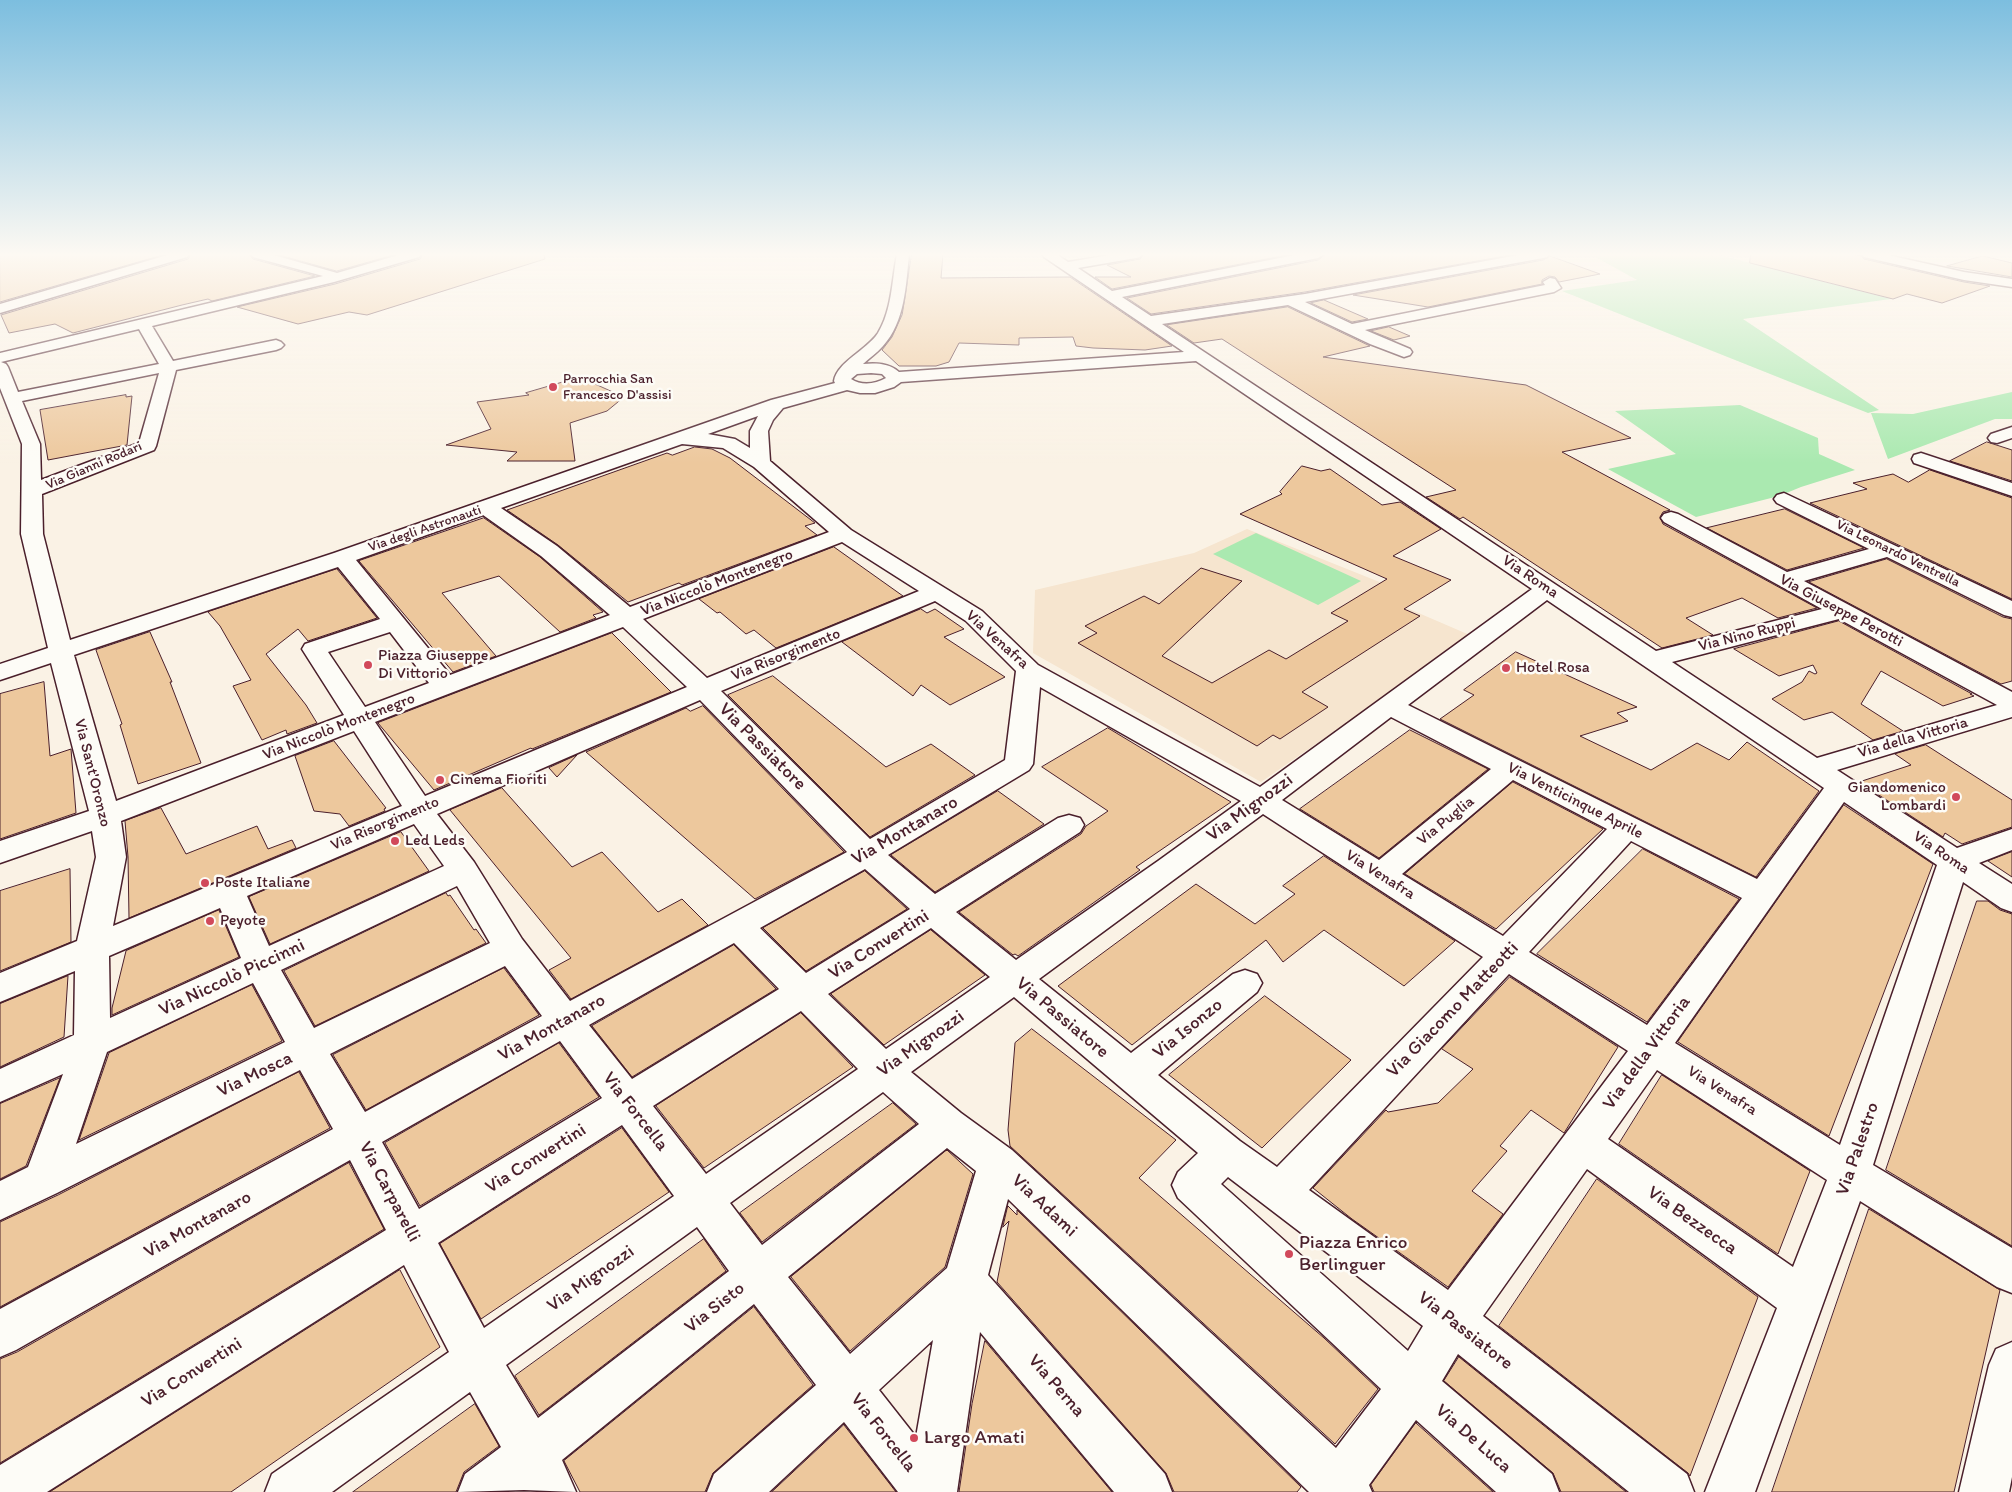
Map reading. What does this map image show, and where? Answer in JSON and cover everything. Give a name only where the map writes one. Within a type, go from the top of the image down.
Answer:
[{"type":"street","points":[[0,358],[144,324],[169,367]]},
{"type":"street","points":[[889,324],[885,334],[877,343],[853,363],[848,379],[865,388],[883,386],[890,384],[891,374]]},
{"type":"street","name":"Via Roma","points":[[1154,324],[2012,900]]},
{"type":"street","points":[[1340,324],[1404,352]]},
{"type":"street","points":[[1351,329],[1376,324]]},
{"type":"street","points":[[877,343],[877,358],[891,374],[927,376],[1080,362],[1200,356]]},
{"type":"street","points":[[12,398],[276,346]]},
{"type":"street","name":"Via Sant'Oronzo","points":[[0,367],[31,444],[32,534],[105,816],[111,856],[92,949],[92,1044],[43,1180]]},
{"type":"street","name":"Via Gianni Rodari","points":[[31,491],[147,446],[169,367]]},
{"type":"street","name":"Via degli Astronauti","points":[[0,672],[342,558],[848,379]]},
{"type":"street","points":[[759,449],[765,419],[777,404]]},
{"type":"street","points":[[725,422],[722,432],[728,443]]},
{"type":"street","name":"Via Venafra","points":[[725,422],[745,426],[759,449],[844,534],[974,616],[1029,670],[1262,800],[1850,1173],[2012,1272]]},
{"type":"street","name":"Via Venafra","points":[[679,438],[703,439],[759,449]]},
{"type":"street","points":[[1921,459],[2012,490]]},
{"type":"street","name":"Via Leonardo Ventrella","points":[[1784,499],[2012,610]]},
{"type":"street","name":"Via Passiatore","points":[[486,508],[549,551],[627,617],[704,689],[867,854],[933,911],[1226,1153],[1453,1321],[1669,1492]]},
{"type":"street","name":"Via Giuseppe Perotti","points":[[1671,518],[2012,703]]},
{"type":"street","name":"Via Niccolò Montenegro","points":[[0,852],[105,816],[844,534]]},
{"type":"street","points":[[1784,580],[1889,550]]},
{"type":"street","points":[[342,558],[445,686]]},
{"type":"street","name":"Via Mignozzi","points":[[290,1492],[703,1200],[1262,800],[1547,589]]},
{"type":"street","name":"Via Risorgimento","points":[[0,988],[937,592]]},
{"type":"street","name":"Via Nino Ruppi","points":[[1652,660],[1842,611]]},
{"type":"street","points":[[360,719],[314,649],[395,622]]},
{"type":"street","name":"Via Montanaro","points":[[0,1334],[867,854],[1018,764],[1029,670]]},
{"type":"street","name":"Via Venticinque Aprile","points":[[1389,706],[1762,895]]},
{"type":"street","name":"Via della Vittoria","points":[[1453,1321],[1762,895],[1827,777],[2012,709]]},
{"type":"street","name":"Via Forcella","points":[[360,719],[419,810],[463,870],[510,948],[564,1022],[703,1200],[758,1274],[931,1492]]},
{"type":"street","name":"Via Puglia","points":[[1381,875],[1510,768]]},
{"type":"street","name":"Via Convertini","points":[[2,1492],[804,992],[1068,825]]},
{"type":"street","name":"Via Giacomo Matteotti","points":[[1279,1193],[1627,827]]},
{"type":"street","points":[[1954,861],[2012,839]]},
{"type":"street","name":"Via Palestro","points":[[1730,1492],[1850,1173],[1954,861]]},
{"type":"street","name":"Via Niccolò Piccinni","points":[[0,1086],[463,870]]},
{"type":"street","name":"Via Carparelli","points":[[229,891],[261,965],[358,1136],[477,1360],[532,1453],[551,1492]]},
{"type":"street","name":"Via Adami","points":[[737,926],[884,1071],[947,1125],[998,1163],[1340,1490]]},
{"type":"street","name":"Via Mosca","points":[[0,1201],[510,948]]},
{"type":"street","name":"Via Isonzo","points":[[1132,1075],[1245,983]]},
{"type":"street","name":"Via Sisto","points":[[483,1492],[947,1125]]},
{"type":"street","name":"Via Bezzecca","points":[[1582,1143],[1802,1299]]},
{"type":"street","points":[[1226,1153],[1192,1185],[1412,1386]]},
{"type":"street","points":[[931,1492],[965,1281],[998,1163]]},
{"type":"street","points":[[732,1492],[965,1281]]},
{"type":"street","name":"Via Perna","points":[[965,1281],[1147,1492]]},
{"type":"street","points":[[1340,1490],[1412,1386],[1453,1321]]},
{"type":"street","points":[[1984,1492],[2012,1365]]},
{"type":"street","name":"Via De Luca","points":[[1412,1386],[1534,1492]]},
{"type":"shaded area","points":[[1247,529],[1407,593],[1393,602],[1472,636],[1261,782],[1033,653],[1035,590],[1194,553]]},
{"type":"green space","points":[[1644,324],[1750,324],[1879,410],[1868,413]]},
{"type":"green space","points":[[2012,392],[2012,419],[1995,419],[1888,459],[1871,413],[1913,414]]},
{"type":"green space","points":[[1740,405],[1818,438],[1819,454],[1855,470],[1779,496],[1696,517],[1608,469],[1676,454],[1615,411]]},
{"type":"green space","points":[[1256,533],[1361,581],[1318,605],[1213,554]]},
{"type":"building","points":[[5,324],[109,324],[73,333],[55,324],[9,333]]},
{"type":"building","points":[[898,324],[1139,324],[1172,346],[1145,350],[1093,348],[1076,346],[1073,337],[1019,338],[1019,345],[959,343],[949,362],[936,366],[899,366],[882,350],[892,337]]},
{"type":"building","points":[[1323,324],[1370,346],[1323,357],[1526,385],[1631,438],[1562,452],[1670,510],[1663,512],[1660,517],[1663,524],[1817,608],[1778,618],[1742,598],[1686,618],[1713,635],[1662,648],[1463,517],[1460,519],[1426,497],[1456,490],[1222,339],[1194,343],[1167,325]]},
{"type":"building","points":[[1389,327],[1410,336],[1394,340],[1371,331]]},
{"type":"building","points":[[570,380],[595,384],[624,397],[607,411],[570,423],[575,461],[507,461],[517,452],[446,445],[491,429],[477,402],[529,395],[526,393]]},
{"type":"building","points":[[126,395],[126,397],[132,396],[127,445],[48,460],[40,410]]},
{"type":"building","points":[[1987,442],[2012,450],[2012,481],[1950,461]]},
{"type":"building","points":[[695,447],[712,449],[730,458],[815,523],[805,526],[817,535],[682,585],[679,583],[628,602],[558,545],[507,510],[667,453],[672,455]]},
{"type":"building","points":[[1302,466],[1321,471],[1330,469],[1382,505],[1400,502],[1441,529],[1393,556],[1451,580],[1404,609],[1420,616],[1302,692],[1328,707],[1280,739],[1273,735],[1257,746],[1078,643],[1097,633],[1085,626],[1144,596],[1159,604],[1201,568],[1242,581],[1162,656],[1212,683],[1269,650],[1286,659],[1348,621],[1331,613],[1387,579],[1240,514],[1282,494],[1280,492]]},
{"type":"building","points":[[1930,470],[2012,498],[2012,599],[1810,503],[1867,489],[1853,483],[1893,474],[1908,482]]},
{"type":"building","points":[[1785,509],[1864,548],[1787,570],[1707,528]]},
{"type":"building","points":[[484,518],[540,557],[603,612],[593,615],[596,618],[560,632],[499,576],[442,593],[496,656],[453,672],[359,561]]},
{"type":"building","points":[[834,547],[903,596],[776,648],[754,630],[746,634],[720,612],[717,613],[699,599]]},
{"type":"building","points":[[1887,559],[2003,617],[2012,619],[2012,681],[2001,684],[1809,582]]},
{"type":"building","points":[[337,569],[377,618],[308,641],[298,629],[266,654],[306,705],[317,723],[287,734],[286,730],[262,740],[233,686],[251,680],[220,626],[208,612]]},
{"type":"building","points":[[921,609],[927,613],[935,609],[964,629],[944,637],[1005,677],[950,705],[921,685],[913,696],[842,642]]},
{"type":"building","points":[[1839,621],[1974,696],[1943,706],[1881,671],[1861,704],[1903,731],[1873,740],[1832,712],[1804,720],[1772,699],[1802,682],[1809,671],[1817,673],[1813,665],[1779,676],[1734,649]]},
{"type":"building","points":[[150,632],[172,682],[170,682],[201,763],[138,784],[120,725],[122,724],[96,650]]},
{"type":"building","points":[[612,633],[671,692],[531,748],[434,790],[378,723]]},
{"type":"building","points":[[1516,652],[1637,707],[1617,713],[1628,721],[1580,736],[1651,770],[1697,743],[1729,760],[1747,742],[1819,791],[1756,877],[1440,719],[1474,695],[1464,690]]},
{"type":"building","points":[[773,676],[886,767],[931,744],[975,775],[870,837],[728,695]]},
{"type":"building","points":[[44,682],[50,756],[71,749],[76,813],[0,839],[0,694]]},
{"type":"building","points":[[703,706],[844,852],[755,899],[586,752],[686,708],[690,711]]},
{"type":"building","points":[[1108,728],[1231,802],[1136,867],[1140,870],[1018,956],[1013,955],[959,912],[1081,834],[1086,826],[1108,811],[1042,767]]},
{"type":"building","points":[[1410,730],[1488,769],[1379,858],[1300,809]]},
{"type":"building","points":[[334,741],[386,808],[384,809],[385,811],[349,826],[340,814],[314,811],[295,756]]},
{"type":"building","points":[[1926,745],[2012,800],[2012,827],[1962,844],[1945,833],[1943,837],[1859,782],[1911,765],[1895,754]]},
{"type":"building","points":[[577,755],[557,777],[549,768]]},
{"type":"building","points":[[1513,782],[1603,829],[1496,929],[1405,874]]},
{"type":"building","points":[[502,788],[572,867],[602,852],[658,912],[682,899],[708,925],[571,999],[549,970],[571,958],[450,810]]},
{"type":"building","points":[[998,791],[1044,824],[935,892],[891,855]]},
{"type":"building","points":[[1844,805],[1933,864],[1829,1136],[1678,1042]]},
{"type":"building","points":[[161,808],[186,854],[257,826],[268,849],[292,840],[296,848],[129,918],[128,857],[125,821]]},
{"type":"building","points":[[401,832],[429,871],[270,944],[249,897]]},
{"type":"building","points":[[1643,849],[1739,899],[1647,1022],[1537,954]]},
{"type":"building","points":[[2012,852],[2012,877],[1988,861]]},
{"type":"building","points":[[1324,856],[1455,941],[1404,986],[1324,930],[1283,962],[1266,940],[1132,1045],[1058,986],[1196,884],[1255,924],[1295,894],[1283,886]]},
{"type":"building","points":[[70,869],[71,942],[0,971],[0,891]]},
{"type":"building","points":[[865,871],[907,909],[806,971],[763,928]]},
{"type":"building","points":[[446,893],[448,896],[450,895],[474,930],[476,929],[486,943],[315,1026],[284,971]]},
{"type":"building","points":[[1977,901],[1988,901],[2000,910],[2012,914],[2012,1246],[1886,1170]]},
{"type":"building","points":[[219,910],[239,957],[112,1015],[126,951]]},
{"type":"building","points":[[931,930],[985,975],[884,1045],[831,994]]},
{"type":"building","points":[[734,945],[776,989],[632,1077],[592,1026]]},
{"type":"building","points":[[504,968],[539,1015],[366,1110],[333,1055]]},
{"type":"building","points":[[68,976],[64,1037],[0,1067],[0,1004]]},
{"type":"building","points":[[1510,977],[1618,1047],[1564,1133],[1531,1110],[1500,1146],[1507,1151],[1472,1191],[1503,1214],[1448,1287],[1352,1219],[1313,1188],[1386,1110],[1388,1112],[1438,1103],[1473,1069],[1442,1049]]},
{"type":"building","points":[[252,985],[282,1041],[79,1140],[109,1053]]},
{"type":"building","points":[[1265,996],[1351,1060],[1262,1148],[1169,1075]]},
{"type":"building","points":[[801,1013],[853,1067],[704,1168],[656,1106]]},
{"type":"building","points":[[1032,1029],[1176,1140],[1139,1178],[1324,1338],[1378,1389],[1335,1444],[1010,1146],[1008,1130],[1015,1043]]},
{"type":"building","points":[[559,1043],[599,1097],[420,1206],[385,1143]]},
{"type":"building","points":[[299,1072],[330,1128],[0,1307],[0,1222],[58,1195]]},
{"type":"building","points":[[1662,1075],[1810,1171],[1778,1254],[1619,1144]]},
{"type":"building","points":[[60,1078],[26,1166],[0,1179],[0,1104]]},
{"type":"building","points":[[893,1103],[916,1124],[762,1242],[740,1213]]},
{"type":"building","points":[[622,1128],[669,1192],[481,1319],[440,1244]]},
{"type":"building","points":[[947,1150],[973,1174],[945,1267],[850,1351],[791,1277]]},
{"type":"building","points":[[349,1163],[384,1229],[0,1463],[0,1359],[17,1352]]},
{"type":"building","points":[[1597,1179],[1758,1297],[1690,1476],[1499,1326]]},
{"type":"building","points":[[1008,1206],[1017,1215],[1017,1210],[1301,1487],[1297,1492],[1174,1492],[1166,1473],[997,1282],[1009,1221],[1003,1227]]},
{"type":"building","points":[[1869,1209],[2000,1290],[1954,1492],[1772,1492]]},
{"type":"building","points":[[704,1239],[726,1271],[539,1415],[515,1376]]},
{"type":"building","points":[[400,1270],[440,1347],[231,1492],[50,1492]]},
{"type":"building","points":[[754,1307],[813,1385],[713,1473],[705,1492],[580,1492],[564,1461]]},
{"type":"building","points":[[985,1341],[1112,1492],[959,1492],[972,1404]]},
{"type":"building","points":[[1459,1357],[1626,1492],[1561,1492],[1553,1473],[1444,1381]]},
{"type":"building","points":[[475,1404],[499,1446],[464,1472],[456,1492],[353,1492]]},
{"type":"building","points":[[1416,1423],[1493,1492],[1374,1492],[1371,1485]]},
{"type":"building","points":[[844,1425],[896,1492],[772,1492]]},
{"type":"place","name":"Parrocchia San Francesco D'assisi","points":[[553,387]]},
{"type":"place","name":"Piazza Giuseppe Di Vittorio","points":[[368,665]]},
{"type":"place","name":"Hotel Rosa","points":[[1506,668]]},
{"type":"place","name":"Cinema Fioriti","points":[[440,780]]},
{"type":"place","name":"Giandomenico Lombardi","points":[[1956,797]]},
{"type":"place","name":"Led Leds","points":[[395,841]]},
{"type":"place","name":"Poste Italiane","points":[[205,883]]},
{"type":"place","name":"Peyote","points":[[210,921]]},
{"type":"place","name":"Piazza Enrico Berlinguer","points":[[1289,1254]]},
{"type":"place","name":"Largo Amati","points":[[914,1438]]}]
